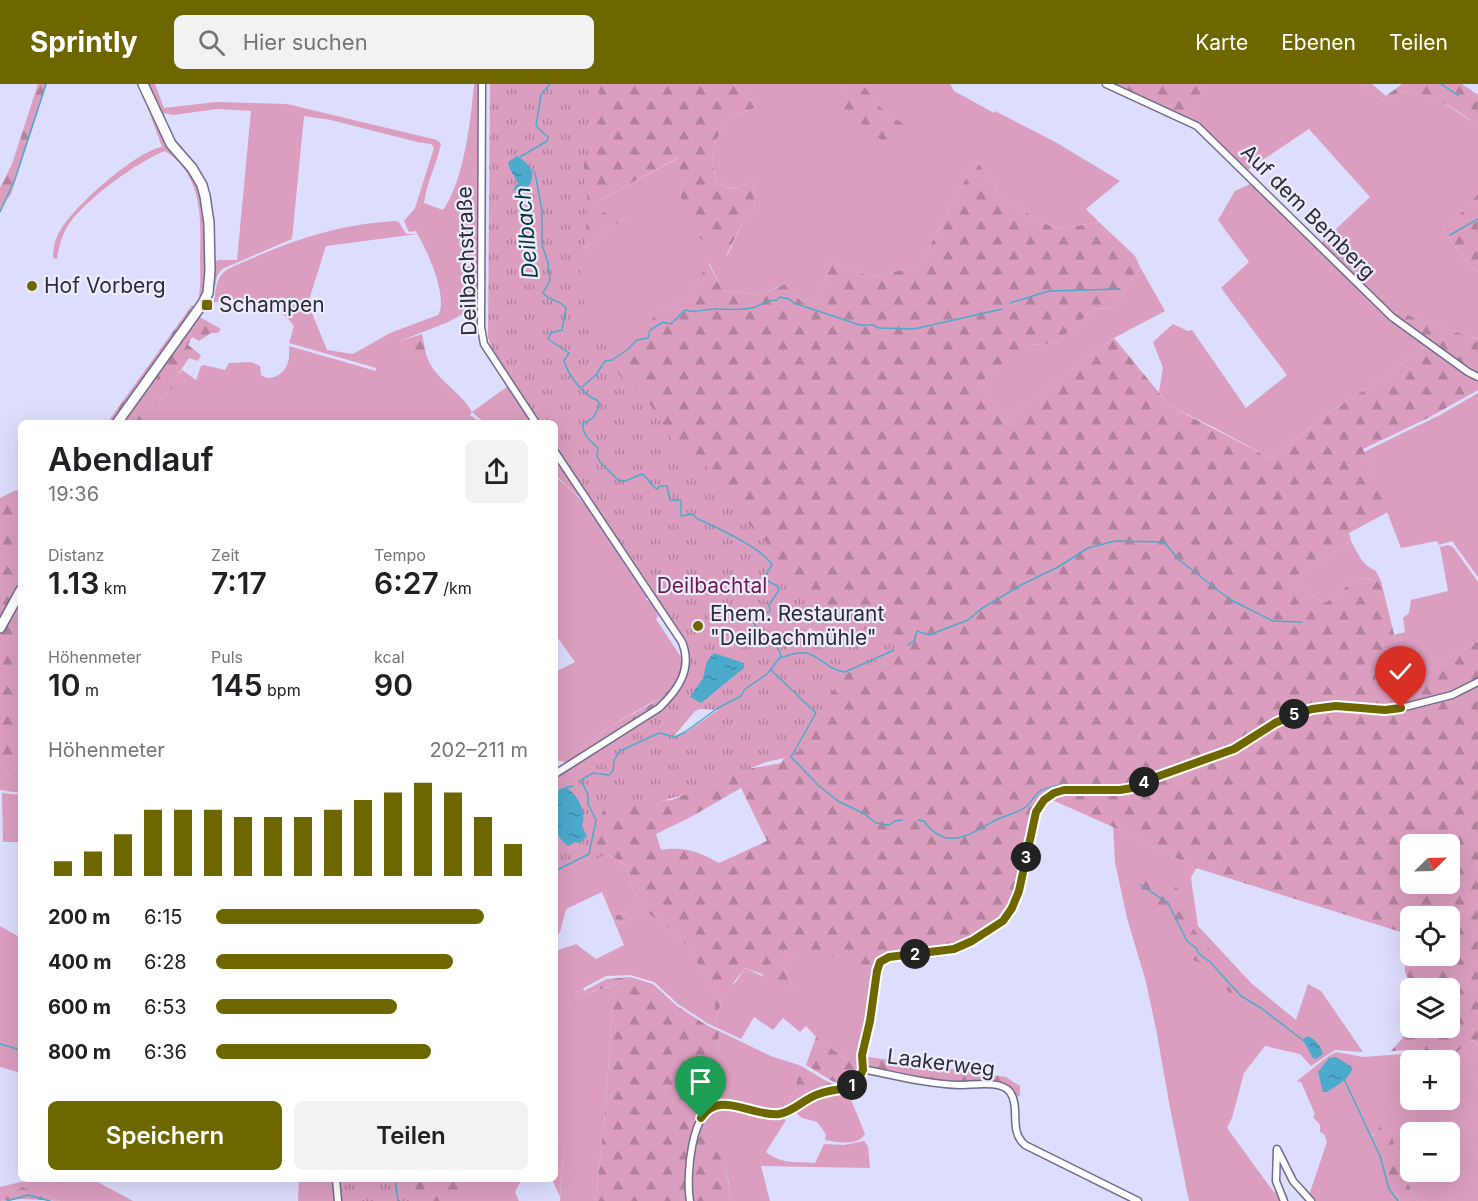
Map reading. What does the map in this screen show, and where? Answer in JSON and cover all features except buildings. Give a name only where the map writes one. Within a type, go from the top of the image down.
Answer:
[{"type":"main road","points":[[119,420],[203,303],[208,293],[209,282],[209,223],[202,184],[192,168],[171,144],[143,84]]},
{"type":"main road","points":[[0,628],[18,595]]},
{"type":"street","name":"Deilbachstraße","points":[[482,84],[481,327],[484,344],[534,420]]},
{"type":"street","name":"Auf dem Bemberg","points":[[1106,84],[1197,126],[1392,317],[1478,377]]},
{"type":"street","points":[[558,456],[682,642],[687,660],[682,678],[672,695],[659,708],[558,772]]},
{"type":"street","points":[[690,1201],[688,1192],[690,1152],[701,1118],[712,1107],[728,1105],[781,1114],[815,1095],[848,1089],[858,1080],[863,1070],[862,1055],[880,962],[889,957],[954,949],[972,941],[1003,921],[1012,908],[1019,891],[1036,812],[1044,800],[1064,790],[1132,788],[1234,749],[1275,723],[1312,709],[1336,706],[1385,710],[1401,708],[1452,695],[1478,682]]},
{"type":"street","name":"Laakerweg","points":[[863,1070],[957,1085],[1002,1086],[1010,1092],[1016,1131],[1019,1140],[1024,1145],[1138,1201]]},
{"type":"street","points":[[1284,1201],[1276,1181],[1277,1149],[1293,1181],[1311,1201]]},
{"type":"street","points":[[336,1182],[338,1201]]},
{"type":"green space","points":[[38,84],[47,84],[11,194],[0,210],[0,188],[12,164]]},
{"type":"green space","points":[[146,84],[155,84],[164,108],[217,102],[287,104],[437,140],[441,144],[424,203],[443,210],[450,198],[461,167],[474,84],[480,84],[479,305],[448,322],[400,341],[406,358],[426,354],[434,371],[461,397],[472,412],[470,415],[477,420],[141,420],[149,408],[172,389],[182,370],[196,380],[201,366],[204,365],[225,370],[229,363],[251,362],[260,366],[261,375],[274,377],[278,376],[286,366],[289,346],[376,371],[376,368],[289,343],[294,326],[286,317],[268,305],[247,302],[214,302],[217,284],[221,275],[228,269],[289,243],[329,231],[395,221],[399,222],[406,234],[417,234],[416,231],[409,232],[404,221],[415,208],[434,148],[431,144],[331,120],[304,116],[292,239],[222,269],[217,276],[215,286],[212,286],[213,264],[218,260],[237,260],[251,111],[217,109],[173,115],[163,113],[171,134],[194,162],[192,163],[173,141]],"holes":[[[417,234],[439,286],[441,308],[438,315],[390,333],[353,354],[327,350],[308,303],[326,246]]]},
{"type":"green space","name":"Deilbachtal","points":[[490,84],[601,84],[590,121],[588,153],[584,164],[584,181],[588,201],[585,244],[579,280],[585,307],[597,334],[617,358],[614,360],[624,382],[642,391],[677,448],[708,468],[718,478],[738,513],[774,550],[786,577],[808,603],[811,621],[807,637],[863,629],[884,630],[893,635],[904,653],[854,669],[847,674],[831,693],[800,751],[795,754],[761,764],[674,798],[645,805],[621,802],[606,807],[600,817],[593,844],[614,851],[574,871],[558,885],[558,776],[668,704],[685,682],[689,665],[688,656],[682,638],[558,452],[558,420],[536,420],[491,347],[488,337]],"holes":[[[718,710],[685,733],[674,736],[695,711]]]},
{"type":"green space","points":[[592,84],[733,84],[757,107],[730,117],[716,140],[712,162],[717,182],[735,188],[753,180],[755,207],[744,220],[726,256],[716,251],[717,240],[703,241],[689,226],[681,197],[679,157],[593,204],[593,219],[617,205],[624,210],[626,217],[578,253],[569,264]]},
{"type":"green space","points":[[733,84],[841,84],[840,90],[909,129],[879,106],[863,84],[950,84],[954,91],[1057,143],[1120,181],[1086,209],[1099,222],[1059,229],[1039,221],[1003,197],[976,160],[919,266],[872,277],[831,262],[817,305],[802,302],[785,283],[762,295],[723,291],[709,263],[689,298],[658,312],[624,479],[538,150],[578,253],[626,217],[593,219],[593,204],[680,157],[681,197],[717,239],[727,256],[744,220],[755,207],[753,181],[735,188],[727,187],[717,182],[712,162],[716,140],[730,117],[757,107]]},
{"type":"green space","points":[[841,84],[863,84],[879,106],[910,129],[908,133],[883,141],[845,113],[840,90]]},
{"type":"green space","points":[[1109,84],[1210,84],[1195,100],[1184,119]]},
{"type":"green space","points":[[1210,84],[1361,84],[1382,101],[1402,92],[1417,92],[1443,103],[1475,123],[1478,126],[1478,194],[1444,232],[1478,272],[1478,339],[1397,311],[1395,317],[1320,244],[1370,197],[1309,129],[1246,171],[1212,140],[1184,119],[1195,100]]},
{"type":"green space","points":[[1361,84],[1372,84],[1386,96],[1402,84],[1462,84],[1478,95],[1478,126],[1455,110],[1425,95],[1406,91],[1382,101]]},
{"type":"green space","points":[[147,106],[189,168],[204,209],[207,275],[201,297],[199,295],[200,227],[197,198],[187,172],[165,151],[127,172],[87,204],[67,228],[57,259],[53,258],[58,234],[77,209],[121,169],[162,147]]},
{"type":"green space","points":[[976,160],[1003,197],[1039,221],[1059,229],[1099,222],[1135,256],[1140,267],[1113,308],[1094,309],[1056,343],[1030,345],[1022,366],[995,368],[982,382],[1004,421],[1114,338],[1170,406],[1272,459],[1325,415],[1385,377],[1426,346],[1426,338],[1395,316],[1397,310],[1419,320],[1478,339],[1478,390],[1428,418],[1363,449],[1388,512],[1349,533],[1351,541],[1290,581],[1325,603],[1358,578],[1381,581],[1406,683],[1478,641],[1478,1048],[1472,1040],[1460,1050],[1391,1051],[1402,1038],[1460,1038],[1460,978],[1408,978],[1405,966],[1460,966],[1460,906],[1400,906],[1400,932],[1196,868],[1050,799],[1035,808],[1018,891],[1012,907],[1002,920],[954,948],[887,956],[875,971],[867,971],[860,964],[846,966],[838,952],[820,969],[798,954],[783,966],[795,991],[784,1000],[762,974],[745,968],[723,996],[715,1025],[715,996],[690,949],[676,934],[649,914],[617,923],[615,916],[643,906],[633,890],[626,866],[615,858],[597,851],[588,866],[571,871],[586,827],[611,800],[643,802],[672,800],[737,771],[781,763],[835,667],[820,638],[805,623],[657,494],[568,331],[678,453],[610,368],[658,312],[689,298],[708,263],[723,291],[762,295],[786,283],[802,302],[817,305],[831,262],[872,277],[919,266]],"holes":[[[741,788],[767,841],[719,863],[691,851],[661,850],[656,834]]]},
{"type":"green space","points":[[1250,184],[1259,188],[1426,346],[1385,377],[1325,415],[1272,459],[1170,406],[1159,392],[1163,368],[1153,342],[1173,324],[1188,331],[1192,330],[1246,408],[1287,375],[1221,288],[1249,262],[1218,220],[1235,191]]},
{"type":"green space","points":[[1478,194],[1478,272],[1444,232]]},
{"type":"green space","points":[[1140,267],[1165,311],[1114,338],[1004,421],[982,382],[995,368],[1030,345],[1056,343],[1094,309],[1113,308]]},
{"type":"green space","points":[[192,305],[196,307],[115,420],[109,420]]},
{"type":"green space","points":[[200,317],[221,329],[218,333],[211,333],[199,341],[192,337],[188,345],[201,355],[198,361],[189,358],[177,376],[172,389],[149,408],[141,420],[123,420]]},
{"type":"green space","points":[[422,334],[426,354],[406,358],[400,341]]},
{"type":"green space","points":[[508,386],[531,420],[481,420],[472,412]]},
{"type":"green space","points":[[1478,393],[1478,577],[1452,541],[1439,545],[1437,541],[1401,548],[1364,452],[1440,415]]},
{"type":"green space","points":[[558,461],[586,503],[558,478]]},
{"type":"green space","points":[[558,480],[583,502],[607,532],[649,596],[646,600],[652,601],[658,616],[656,619],[685,663],[672,691],[607,728],[591,743],[594,747],[566,762],[558,761],[558,670],[575,662],[558,638]]},
{"type":"green space","points":[[18,490],[18,765],[14,772],[0,780],[0,498]]},
{"type":"green space","points":[[1351,541],[1361,559],[1376,571],[1381,581],[1358,578],[1325,603],[1290,581]]},
{"type":"green space","points":[[1448,545],[1453,547],[1478,582],[1478,641],[1406,683],[1394,635],[1405,632],[1403,618],[1409,613],[1411,600],[1448,591],[1440,547]]},
{"type":"green space","points":[[670,690],[672,691],[658,706],[594,747],[591,743],[607,728],[651,704]]},
{"type":"green space","points":[[18,766],[18,793],[0,790],[0,780],[14,772]]},
{"type":"green space","points":[[2,793],[18,795],[18,842],[3,842]]},
{"type":"green space","points":[[1113,827],[1196,868],[1191,878],[1198,926],[1252,984],[1296,1020],[1308,984],[1321,991],[1363,1052],[1335,1050],[1311,1066],[1300,1054],[1265,1046],[1244,1073],[1232,1118],[1227,1128],[1281,1201],[1189,1201],[1146,982],[1127,918],[1115,862]]},
{"type":"green space","points":[[597,851],[615,858],[626,866],[633,890],[643,906],[615,916],[617,923],[649,914],[676,934],[690,949],[715,996],[716,1022],[727,988],[736,982],[745,968],[795,991],[783,966],[798,954],[838,952],[875,971],[872,1001],[858,1068],[816,1037],[806,1026],[800,1032],[783,1018],[773,1030],[754,1017],[741,1039],[707,1023],[678,1004],[654,982],[630,975],[606,976],[572,994],[558,996],[558,950],[576,944],[596,959],[624,945],[602,892],[566,909],[558,935],[558,878]]},
{"type":"green space","points":[[1136,874],[1168,881],[1183,893],[1183,900],[1187,907],[1185,916],[1204,944],[1215,954],[1219,970],[1237,991],[1230,993],[1222,986],[1210,967],[1187,955],[1174,930],[1149,898],[1131,891],[1124,885],[1123,877]]},
{"type":"green space","points":[[0,926],[18,936],[18,1072],[0,1067]]},
{"type":"green space","points":[[630,977],[653,984],[677,1006],[719,1031],[716,1103],[704,1111],[695,1133],[718,1153],[726,1171],[730,1201],[595,1201],[606,1105],[612,1006],[618,984],[584,994],[558,1008],[558,996],[572,994],[583,988],[584,991],[607,979]]},
{"type":"green space","points":[[619,984],[612,1006],[606,1105],[595,1201],[560,1201],[564,1146],[558,1143],[558,1008],[584,994]]},
{"type":"green space","points":[[719,1031],[773,1057],[799,1065],[795,1092],[780,1112],[716,1103]]},
{"type":"green space","points":[[816,1037],[858,1068],[847,1086],[832,1081],[806,1065]]},
{"type":"green space","points":[[1472,1040],[1478,1048],[1478,1201],[1417,1201],[1408,1182],[1460,1182],[1460,1122],[1400,1122],[1400,1164],[1391,1132],[1382,1126],[1371,1136],[1400,1201],[1311,1201],[1308,1198],[1327,1142],[1324,1134],[1320,1132],[1320,1125],[1313,1117],[1315,1114],[1301,1082],[1297,1081],[1336,1052],[1363,1057],[1400,1054],[1400,1110],[1460,1110],[1460,1050]]},
{"type":"green space","points":[[869,1057],[1006,1077],[1020,1086],[1020,1096],[1014,1097],[1006,1086],[956,1084],[872,1069],[866,1066]]},
{"type":"green space","points":[[799,1065],[840,1087],[780,1112],[795,1092]]},
{"type":"green space","points":[[844,1090],[849,1095],[865,1134],[857,1141],[846,1143],[825,1140],[826,1134],[817,1122],[802,1118],[793,1110],[815,1096]]},
{"type":"green space","points":[[724,1107],[786,1120],[766,1152],[778,1159],[789,1162],[815,1163],[824,1144],[844,1145],[864,1141],[868,1146],[870,1168],[761,1166],[770,1201],[730,1201],[730,1189],[723,1164],[699,1135],[706,1116]]},
{"type":"green space","points":[[1382,1125],[1391,1131],[1400,1164],[1400,1182],[1408,1182],[1417,1201],[1400,1201],[1371,1137]]},
{"type":"green space","points":[[558,1143],[564,1145],[560,1197],[553,1182],[558,1182]]},
{"type":"green space","points":[[21,1182],[98,1182],[133,1201],[60,1201],[23,1187],[0,1193],[0,1187]]},
{"type":"green space","points":[[299,1182],[334,1182],[336,1201],[298,1201]]},
{"type":"green space","points":[[339,1182],[407,1182],[409,1201],[341,1201]]},
{"type":"green space","points":[[391,1182],[461,1182],[461,1201],[392,1201]]},
{"type":"green space","points":[[461,1182],[520,1182],[515,1192],[519,1201],[461,1201]]},
{"type":"green space","points":[[23,1187],[60,1201],[23,1199],[0,1201],[0,1193]]},
{"type":"water","points":[[517,156],[527,164],[532,173],[531,182],[523,192],[513,190],[518,183],[508,162]]},
{"type":"water","points":[[714,653],[744,663],[744,668],[701,703],[690,697],[703,678],[707,661]]},
{"type":"water","points":[[567,787],[575,795],[582,810],[582,826],[587,836],[580,843],[575,842],[568,846],[558,835],[558,791]]},
{"type":"water","points":[[1307,1036],[1315,1040],[1322,1051],[1323,1054],[1316,1059],[1313,1058],[1303,1040]]},
{"type":"water","points":[[1336,1057],[1352,1067],[1352,1070],[1341,1083],[1323,1092],[1318,1072],[1329,1058]]},
{"type":"waterway","points":[[0,212],[15,179],[46,84]]},
{"type":"waterway","name":"Deilbach","points":[[520,157],[547,141],[548,137],[536,126],[541,95],[550,84]]},
{"type":"waterway","points":[[1441,84],[1459,96]]},
{"type":"waterway","name":"Deilbach","points":[[533,171],[542,211],[542,245],[548,262],[550,280],[543,293],[566,308],[562,330],[551,333],[548,339],[569,353],[564,361],[569,372],[582,390],[597,400],[600,405],[593,418],[583,423],[587,437],[598,448],[597,456],[600,462],[619,481],[642,474],[657,489],[660,486],[667,486],[670,500],[681,500],[681,516],[692,514],[758,551],[772,565],[765,576],[769,582],[778,586],[779,590],[769,605],[770,611],[753,620],[758,630],[776,646],[781,656],[767,674],[745,689],[741,696],[718,708],[685,732],[675,737],[659,733],[620,751],[614,760],[613,771],[609,775],[593,773],[581,780],[588,795],[588,804],[596,820],[589,854],[558,870]]},
{"type":"waterway","points":[[1450,235],[1478,219]]},
{"type":"waterway","points":[[1010,303],[1049,291],[1120,289]]},
{"type":"waterway","points":[[582,387],[596,375],[605,361],[612,360],[637,340],[648,338],[650,330],[663,322],[671,324],[685,310],[746,309],[777,300],[780,297],[860,325],[914,329],[1002,309]]},
{"type":"waterway","points":[[908,645],[914,641],[917,631],[929,635],[968,620],[981,609],[1088,548],[1115,541],[1164,542],[1178,559],[1229,599],[1273,621],[1302,622]]},
{"type":"waterway","points":[[780,658],[806,653],[845,672],[894,650]]},
{"type":"waterway","points":[[771,670],[816,713],[791,757],[818,785],[838,801],[863,813],[876,823],[889,825],[902,820]]},
{"type":"waterway","points":[[918,820],[924,821],[940,836],[949,838],[966,836],[1020,810],[1029,804],[1040,791],[1059,785]]},
{"type":"waterway","name":"Deilbach","points":[[567,787],[573,786]]},
{"type":"waterway","points":[[1141,885],[1168,903],[1187,941],[1241,996],[1261,1008],[1304,1041]]},
{"type":"waterway","points":[[0,1044],[18,1049]]},
{"type":"waterway","points":[[1344,1079],[1380,1156],[1389,1189],[1398,1201]]},
{"type":"waterway","name":"Deilbach","points":[[395,1182],[398,1201]]},
{"type":"waterway","points":[[7,1201],[28,1195],[50,1201]]},
{"type":"place","name":"Hof Vorberg","points":[[32,286]]},
{"type":"place","name":"Schampen","points":[[207,305]]},
{"type":"place","name":"Ehem. Restaurant \"Deilbachmühle\"","points":[[698,626]]},
{"type":"route","points":[[701,1118],[705,1112],[718,1105],[781,1114],[815,1095],[848,1089],[858,1080],[863,1070],[862,1055],[880,962],[889,957],[954,949],[972,941],[1003,921],[1012,908],[1019,891],[1036,812],[1044,800],[1054,793],[1064,790],[1132,788],[1234,749],[1275,723],[1312,709],[1336,706],[1371,707],[1385,710],[1401,708]]}]
